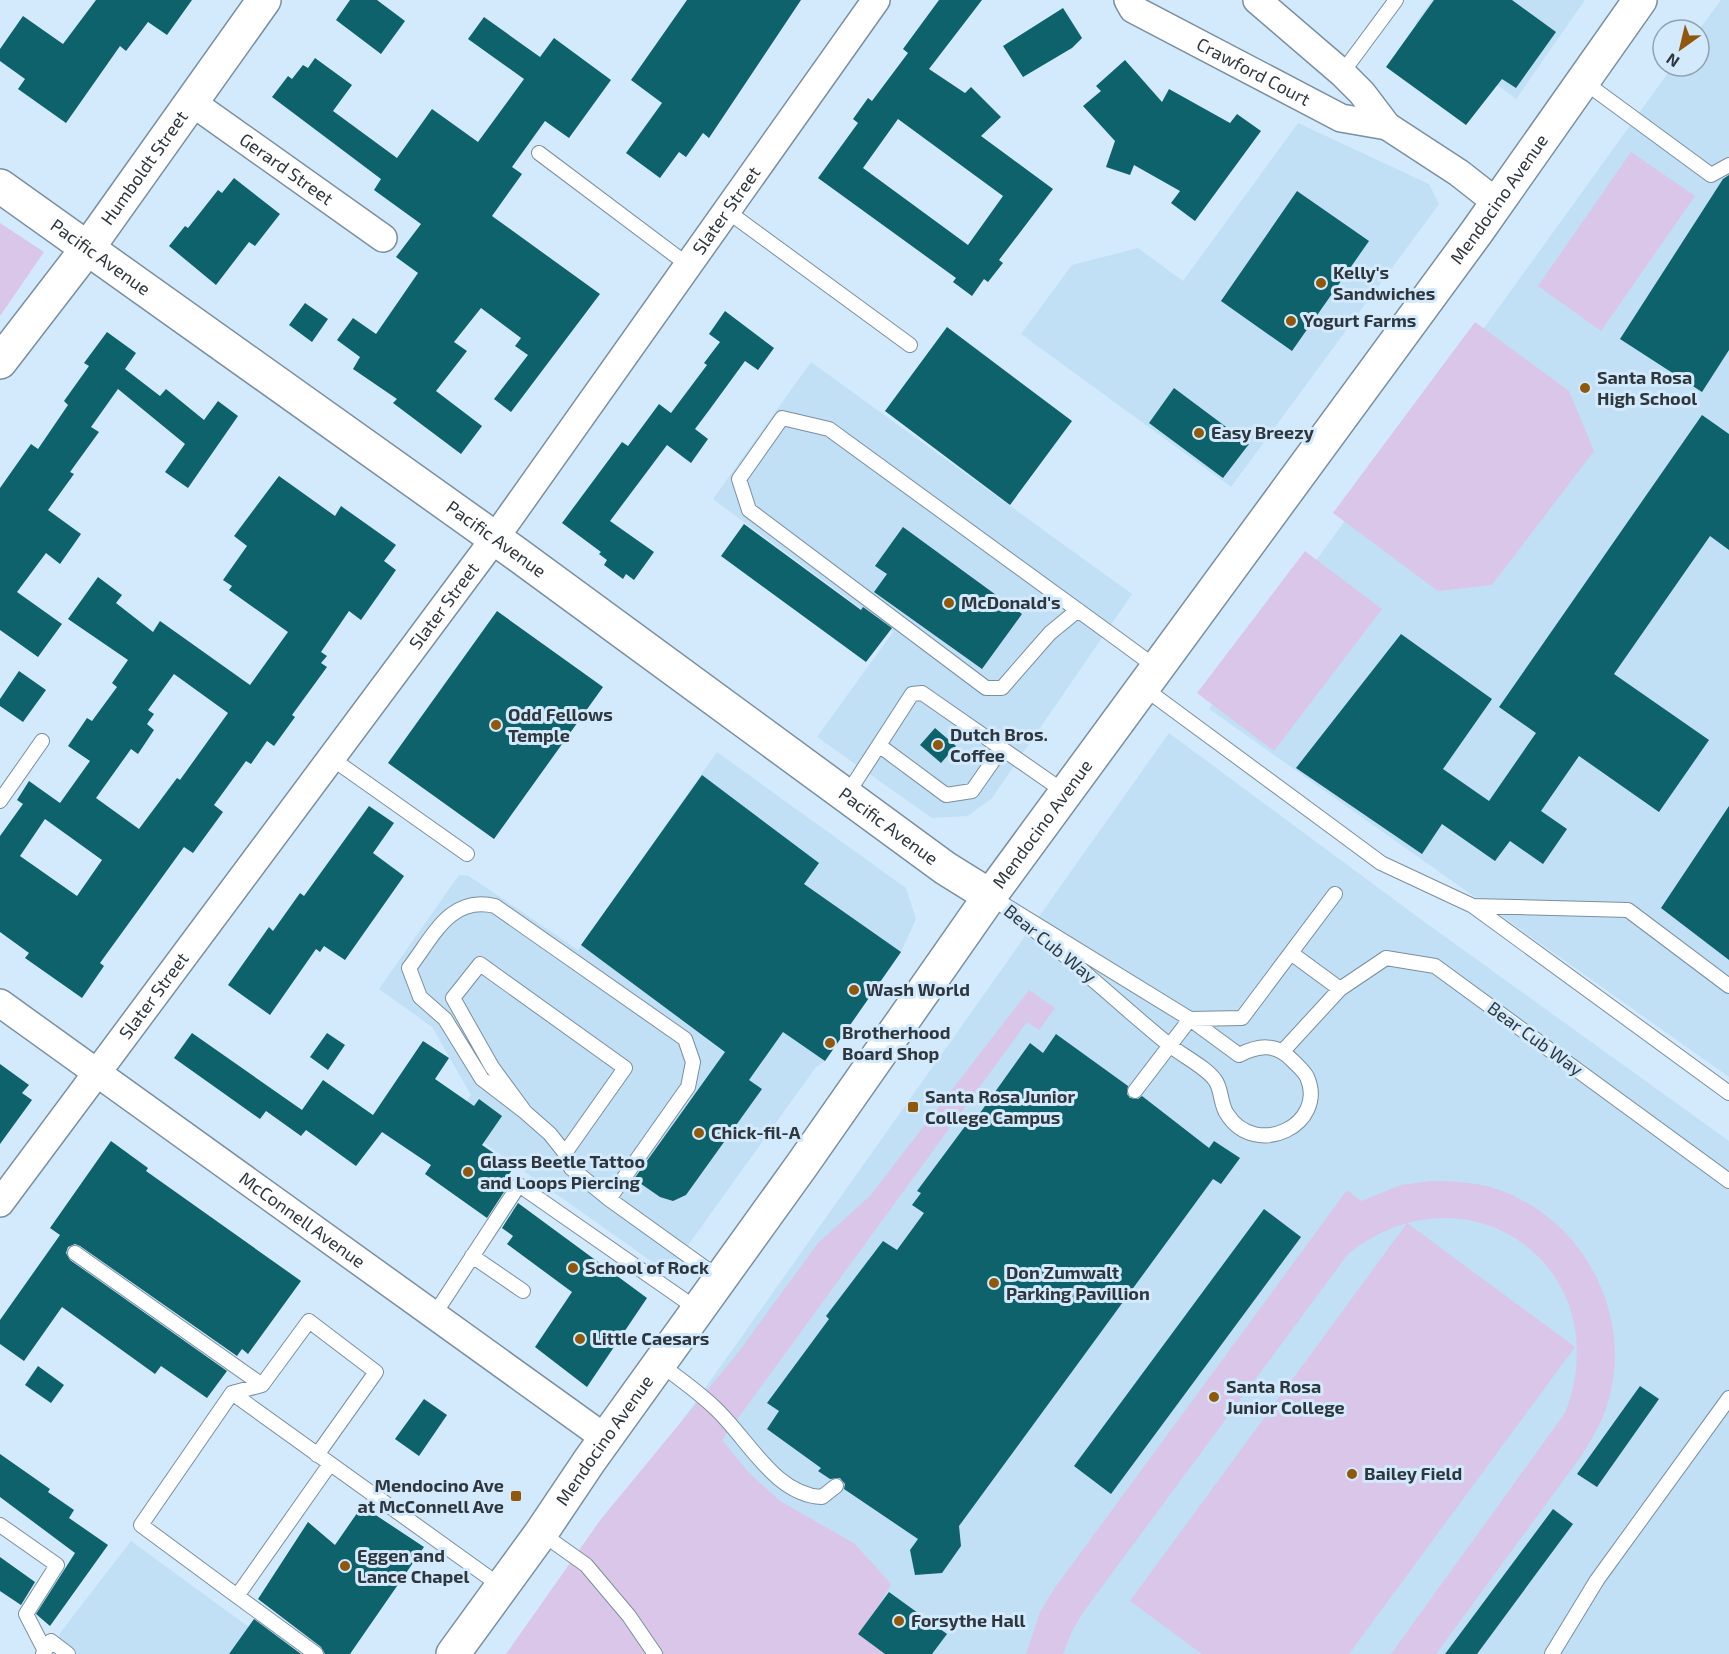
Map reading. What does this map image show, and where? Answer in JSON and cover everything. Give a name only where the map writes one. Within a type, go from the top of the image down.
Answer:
[{"type":"main road","name":"Humboldt Street","points":[[0,362],[87,249],[264,0]]},
{"type":"main road","name":"Mendocino Avenue","points":[[453,1654],[541,1533],[659,1362],[802,1165],[990,896],[1283,499],[1640,0]]},
{"type":"main road","name":"Pacific Avenue","points":[[0,186],[495,538],[945,868],[990,896]]},
{"type":"street","name":"Slater Street","points":[[0,1203],[495,538],[876,0]]},
{"type":"street","name":"Crawford Court","points":[[1128,0],[1133,9],[1341,118],[1387,126]]},
{"type":"street","name":"Crawford Court","points":[[1257,0],[1342,73],[1362,93],[1387,126],[1459,173],[1496,202]]},
{"type":"street","name":"Gerard Street","points":[[190,101],[383,238]]},
{"type":"street","name":"McConnell Avenue","points":[[0,1003],[605,1438]]},
{"type":"lane","points":[[1342,73],[1396,0]]},
{"type":"lane","points":[[1583,81],[1711,175],[1729,165]]},
{"type":"lane","points":[[539,153],[688,265]]},
{"type":"lane","points":[[727,211],[910,345]]},
{"type":"lane","points":[[1078,610],[1050,633],[1002,688],[986,688],[749,510],[740,479],[783,418],[829,429],[1078,610],[1151,678],[1381,863],[1473,906],[1729,1093]]},
{"type":"lane","points":[[846,796],[912,694],[922,693],[1066,793]]},
{"type":"lane","points":[[0,801],[42,741]]},
{"type":"lane","points":[[880,746],[946,795],[972,791],[1002,748]]},
{"type":"lane","points":[[331,758],[468,854]]},
{"type":"lane","points":[[1135,1091],[1190,1019],[1242,1018],[1335,894]]},
{"type":"lane","name":"Bear Cub Way","points":[[990,896],[1190,1019],[1239,1055],[1253,1048],[1268,1047],[1283,1051],[1306,1075],[1310,1085],[1305,1113],[1296,1124],[1278,1134],[1257,1136],[1232,1123],[1224,1110],[1216,1080],[1169,1046],[1038,931],[990,896]]},
{"type":"lane","points":[[609,1200],[688,1087],[693,1062],[685,1039],[495,906],[473,903],[460,907],[451,914],[410,968],[412,982],[420,997],[446,1019],[482,1079],[550,1134],[565,1153],[571,1168],[609,1200],[719,1278]]},
{"type":"lane","points":[[1473,906],[1628,910],[1729,986]]},
{"type":"lane","points":[[1291,953],[1340,989]]},
{"type":"lane","name":"Bear Cub Way","points":[[1283,1051],[1340,989],[1386,958],[1435,966],[1729,1180]]},
{"type":"lane","points":[[525,1112],[492,1067],[453,998],[480,964],[625,1068],[565,1153]]},
{"type":"lane","points":[[434,1315],[519,1185],[697,1309]]},
{"type":"lane","points":[[75,1253],[261,1385]]},
{"type":"lane","points":[[472,1256],[523,1291]]},
{"type":"lane","points":[[316,1654],[141,1525],[232,1393],[261,1385],[309,1322],[376,1372],[317,1455]]},
{"type":"lane","points":[[659,1362],[717,1409],[783,1483],[806,1496],[822,1497],[837,1486]]},
{"type":"lane","points":[[232,1393],[502,1587]]},
{"type":"lane","points":[[1552,1654],[1604,1571],[1729,1398]]},
{"type":"lane","points":[[237,1596],[330,1464]]},
{"type":"lane","points":[[0,1525],[57,1565],[26,1614],[44,1652]]},
{"type":"lane","points":[[541,1533],[586,1565],[629,1616],[655,1654]]},
{"type":"lane","points":[[44,1652],[51,1641],[68,1654]]},
{"type":"shaded area","points":[[1432,0],[1585,0],[1516,99],[1415,24]]},
{"type":"shaded area","name":"Santa Rosa High School","points":[[1721,0],[1729,0],[1729,1077],[1209,709],[1664,78],[1711,78],[1711,18],[1708,18]]},
{"type":"shaded area","points":[[1298,123],[1429,184],[1439,204],[1231,487],[1021,334],[1072,265],[1138,248],[1183,281]]},
{"type":"shaded area","points":[[1631,152],[1695,196],[1601,331],[1538,286]]},
{"type":"shaded area","points":[[0,223],[44,252],[0,316]]},
{"type":"shaded area","points":[[1475,322],[1569,391],[1594,451],[1492,585],[1438,591],[1333,513]]},
{"type":"shaded area","points":[[811,362],[1132,594],[992,798],[968,816],[932,818],[817,737],[893,632],[713,499]]},
{"type":"shaded area","points":[[1305,551],[1382,609],[1274,751],[1197,693]]},
{"type":"shaded area","name":"Santa Rosa Junior College","points":[[1169,733],[1419,918],[1729,1141],[1729,1654],[517,1654]]},
{"type":"shaded area","points":[[717,752],[906,888],[916,919],[901,952],[825,1061],[816,1067],[668,1273],[453,1121],[471,1095],[432,1027],[379,989],[459,875],[469,876],[578,950]]},
{"type":"shaded area","points":[[1029,990],[1055,1008],[1039,1030],[1027,1022],[722,1440],[749,1473],[780,1501],[855,1544],[891,1584],[862,1636],[885,1654],[506,1654],[601,1519],[737,1354],[818,1243],[870,1196]]},
{"type":"shaded area","points":[[1431,1181],[1461,1182],[1490,1187],[1522,1200],[1550,1219],[1574,1243],[1593,1271],[1606,1301],[1614,1334],[1614,1368],[1608,1402],[1597,1429],[1582,1455],[1436,1654],[1391,1654],[1565,1413],[1577,1361],[1572,1314],[1553,1274],[1523,1244],[1485,1224],[1441,1218],[1394,1227],[1348,1254],[1084,1611],[1073,1629],[1063,1654],[1026,1654],[1040,1612],[1054,1589],[1347,1190],[1361,1201],[1401,1185]]},
{"type":"shaded area","name":"Bailey Field","points":[[1407,1223],[1575,1347],[1349,1654],[1202,1654],[1130,1601]]},
{"type":"shaded area","points":[[131,1541],[286,1654],[57,1654],[60,1633]]},
{"type":"building","points":[[96,0],[192,0],[167,35],[148,22],[126,51],[120,46],[66,123],[18,89],[25,79],[0,61],[0,49],[23,16],[63,44]]},
{"type":"building","points":[[350,0],[377,0],[405,21],[381,54],[336,20]]},
{"type":"building","points":[[687,0],[801,0],[709,138],[703,133],[686,157],[679,152],[660,178],[626,153],[662,103],[631,80]]},
{"type":"building","points":[[939,0],[982,0],[929,69],[965,93],[971,87],[1001,117],[981,136],[1053,189],[999,260],[1003,263],[988,282],[984,279],[972,296],[953,282],[956,278],[818,178],[858,123],[853,119],[868,98],[872,101],[908,53],[903,49]],"holes":[[[898,119],[1003,196],[968,245],[863,168]]]},
{"type":"building","points":[[1434,0],[1512,0],[1556,32],[1516,88],[1502,79],[1466,125],[1386,67]]},
{"type":"building","points":[[1063,8],[1082,38],[1072,48],[1023,77],[1003,46]]},
{"type":"building","points":[[484,17],[540,57],[554,38],[611,80],[569,138],[545,121],[512,167],[522,174],[492,216],[600,294],[511,412],[494,399],[528,355],[515,346],[521,338],[481,308],[454,342],[467,351],[436,391],[482,426],[461,454],[393,403],[397,399],[353,369],[360,357],[337,340],[353,318],[376,334],[418,273],[396,257],[421,224],[374,190],[381,179],[272,97],[288,76],[292,79],[303,65],[308,68],[315,58],[352,85],[333,111],[397,158],[432,109],[478,142],[524,79],[468,39]]},
{"type":"building","points":[[1125,60],[1162,102],[1169,89],[1230,123],[1237,114],[1261,131],[1195,221],[1171,203],[1180,191],[1134,165],[1130,175],[1106,167],[1115,141],[1083,106],[1101,91],[1096,86]]},
{"type":"building","points":[[1729,175],[1729,350],[1702,392],[1620,339],[1723,179]]},
{"type":"building","points":[[234,178],[280,214],[255,246],[249,242],[216,285],[169,246],[185,226],[188,228],[218,190],[222,193]]},
{"type":"building","points":[[1297,191],[1369,241],[1292,351],[1221,301]]},
{"type":"building","points":[[305,303],[328,319],[312,342],[289,325]]},
{"type":"building","points":[[725,311],[774,348],[758,370],[745,361],[695,429],[708,439],[691,463],[667,445],[610,521],[654,552],[634,580],[626,574],[623,579],[604,565],[607,560],[599,554],[601,552],[562,523],[622,442],[628,446],[659,404],[671,413],[707,365],[704,363],[720,342],[709,334]]},
{"type":"building","points":[[947,327],[1072,421],[1010,505],[885,411]]},
{"type":"building","points":[[107,332],[136,353],[125,369],[160,396],[166,389],[204,420],[218,401],[238,416],[188,488],[165,472],[185,444],[118,389],[91,427],[99,432],[70,472],[74,474],[48,510],[81,534],[60,564],[46,553],[17,592],[62,624],[38,657],[0,630],[0,488],[31,444],[38,449],[68,405],[64,401],[89,366],[84,363]]},
{"type":"building","name":"Easy Breezy","points":[[1174,388],[1249,444],[1223,478],[1149,423]]},
{"type":"building","points":[[1702,415],[1729,434],[1729,550],[1710,536],[1614,674],[1709,740],[1659,812],[1579,756],[1541,811],[1567,829],[1543,864],[1510,841],[1495,861],[1442,824],[1422,854],[1296,768],[1401,634],[1492,699],[1443,769],[1489,801],[1536,733],[1499,707]]},
{"type":"building","points":[[279,476],[335,516],[341,506],[396,545],[384,561],[396,570],[361,620],[349,611],[321,652],[327,656],[321,663],[327,667],[292,715],[295,717],[274,746],[267,741],[251,764],[246,761],[214,805],[223,812],[193,853],[184,847],[100,963],[104,966],[82,998],[25,958],[29,953],[0,932],[0,836],[23,804],[17,800],[29,781],[60,803],[90,761],[68,746],[87,718],[92,721],[117,687],[112,683],[128,660],[68,619],[98,577],[122,595],[116,603],[153,632],[160,621],[250,685],[288,632],[229,590],[232,586],[223,580],[247,546],[234,536]],"holes":[[[174,674],[228,713],[180,780],[177,778],[139,829],[96,798],[131,749],[138,754],[154,730],[147,724],[154,714],[148,710]],[[45,819],[102,860],[77,896],[20,856]]]},
{"type":"building","points":[[744,524],[861,610],[863,607],[892,628],[866,662],[721,556]]},
{"type":"building","name":"McDonald's","points":[[903,527],[1022,614],[982,669],[874,592],[887,574],[875,566]]},
{"type":"building","name":"Odd Fellows Temple","points":[[497,611],[603,687],[494,839],[388,763]]},
{"type":"building","points":[[19,671],[46,690],[23,722],[0,706],[0,699]]},
{"type":"building","name":"Dutch Bros. Coffee","points":[[935,728],[956,746],[941,763],[920,745]]},
{"type":"building","points":[[702,775],[819,863],[804,884],[901,952],[825,1061],[783,1032],[749,1080],[762,1089],[686,1195],[673,1201],[660,1197],[634,1179],[725,1052],[581,945]]},
{"type":"building","points":[[369,806],[394,823],[373,853],[404,876],[345,960],[324,946],[320,952],[316,949],[270,1015],[228,985],[269,927],[273,931],[300,893],[304,896]]},
{"type":"building","points":[[1729,806],[1729,960],[1661,908]]},
{"type":"building","points":[[192,1033],[302,1110],[323,1080],[373,1115],[423,1041],[449,1058],[435,1079],[474,1106],[479,1099],[502,1116],[482,1145],[514,1167],[499,1189],[504,1192],[487,1218],[425,1174],[431,1165],[382,1132],[356,1166],[306,1130],[301,1136],[266,1111],[260,1119],[174,1058]]},
{"type":"building","points":[[327,1033],[345,1045],[328,1070],[310,1057]]},
{"type":"building","name":"Don Zumwalt Parking Pavillion","points":[[1056,1034],[1128,1086],[1127,1094],[1130,1098],[1138,1099],[1142,1096],[1209,1148],[1214,1141],[1240,1158],[1221,1184],[1213,1179],[959,1526],[961,1546],[942,1573],[915,1575],[910,1550],[918,1539],[844,1489],[845,1484],[840,1478],[830,1479],[818,1471],[821,1468],[767,1429],[779,1411],[767,1403],[829,1319],[826,1316],[883,1241],[897,1250],[924,1213],[912,1205],[921,1193],[917,1191],[966,1125],[970,1127],[1030,1043],[1043,1053]]},
{"type":"building","points":[[0,1064],[29,1085],[22,1093],[32,1100],[0,1144]]},
{"type":"building","points":[[111,1141],[148,1168],[146,1171],[301,1281],[248,1354],[242,1349],[237,1356],[80,1246],[75,1244],[68,1247],[66,1253],[70,1260],[227,1371],[207,1398],[161,1366],[155,1374],[62,1307],[24,1361],[0,1344],[0,1320],[60,1235],[50,1228]]},
{"type":"building","points":[[518,1203],[647,1298],[587,1387],[535,1347],[572,1292],[507,1244],[513,1236],[502,1228]]},
{"type":"building","points":[[1264,1209],[1301,1237],[1111,1494],[1074,1466]]},
{"type":"building","points":[[38,1366],[64,1385],[51,1403],[25,1385]]},
{"type":"building","points":[[1640,1386],[1659,1399],[1597,1487],[1577,1474]]},
{"type":"building","points":[[424,1399],[447,1415],[419,1456],[395,1439]]},
{"type":"building","points":[[0,1454],[50,1489],[48,1492],[74,1510],[69,1518],[108,1545],[50,1626],[36,1614],[75,1553],[0,1497]]},
{"type":"building","name":"Eggen and Lance Chapel","points":[[362,1506],[424,1547],[350,1654],[325,1654],[321,1647],[258,1599],[308,1522],[335,1545]]},
{"type":"building","points":[[1553,1509],[1573,1524],[1477,1654],[1445,1654]]},
{"type":"building","points":[[0,1557],[35,1582],[21,1605],[0,1591]]},
{"type":"building","name":"Forsythe Hall","points":[[889,1592],[947,1634],[932,1654],[885,1654],[858,1634]]},
{"type":"building","points":[[254,1619],[301,1654],[229,1654]]},
{"type":"place","name":"Kelly's Sandwiches","points":[[1321,283]]},
{"type":"place","name":"Yogurt Farms","points":[[1291,321]]},
{"type":"place","name":"Santa Rosa High School","points":[[1585,388]]},
{"type":"place","name":"Easy Breezy","points":[[1199,433]]},
{"type":"place","name":"McDonald's","points":[[949,603]]},
{"type":"place","name":"Odd Fellows Temple","points":[[496,725]]},
{"type":"place","name":"Dutch Bros. Coffee","points":[[938,745]]},
{"type":"place","name":"Wash World","points":[[854,990]]},
{"type":"place","name":"Brotherhood Board Shop","points":[[830,1043]]},
{"type":"place","name":"Santa Rosa Junior College Campus","points":[[913,1107]]},
{"type":"place","name":"Chick-fil-A","points":[[699,1133]]},
{"type":"place","name":"Glass Beetle Tattoo and Loops Piercing","points":[[468,1172]]},
{"type":"place","name":"School of Rock","points":[[573,1268]]},
{"type":"place","name":"Don Zumwalt Parking Pavillion","points":[[994,1283]]},
{"type":"place","name":"Little Caesars","points":[[580,1339]]},
{"type":"place","name":"Santa Rosa Junior College","points":[[1214,1397]]},
{"type":"place","name":"Bailey Field","points":[[1352,1474]]},
{"type":"place","name":"Mendocino Ave at McConnell Ave","points":[[516,1496]]},
{"type":"place","name":"Eggen and Lance Chapel","points":[[345,1566]]},
{"type":"place","name":"Forsythe Hall","points":[[899,1621]]}]
